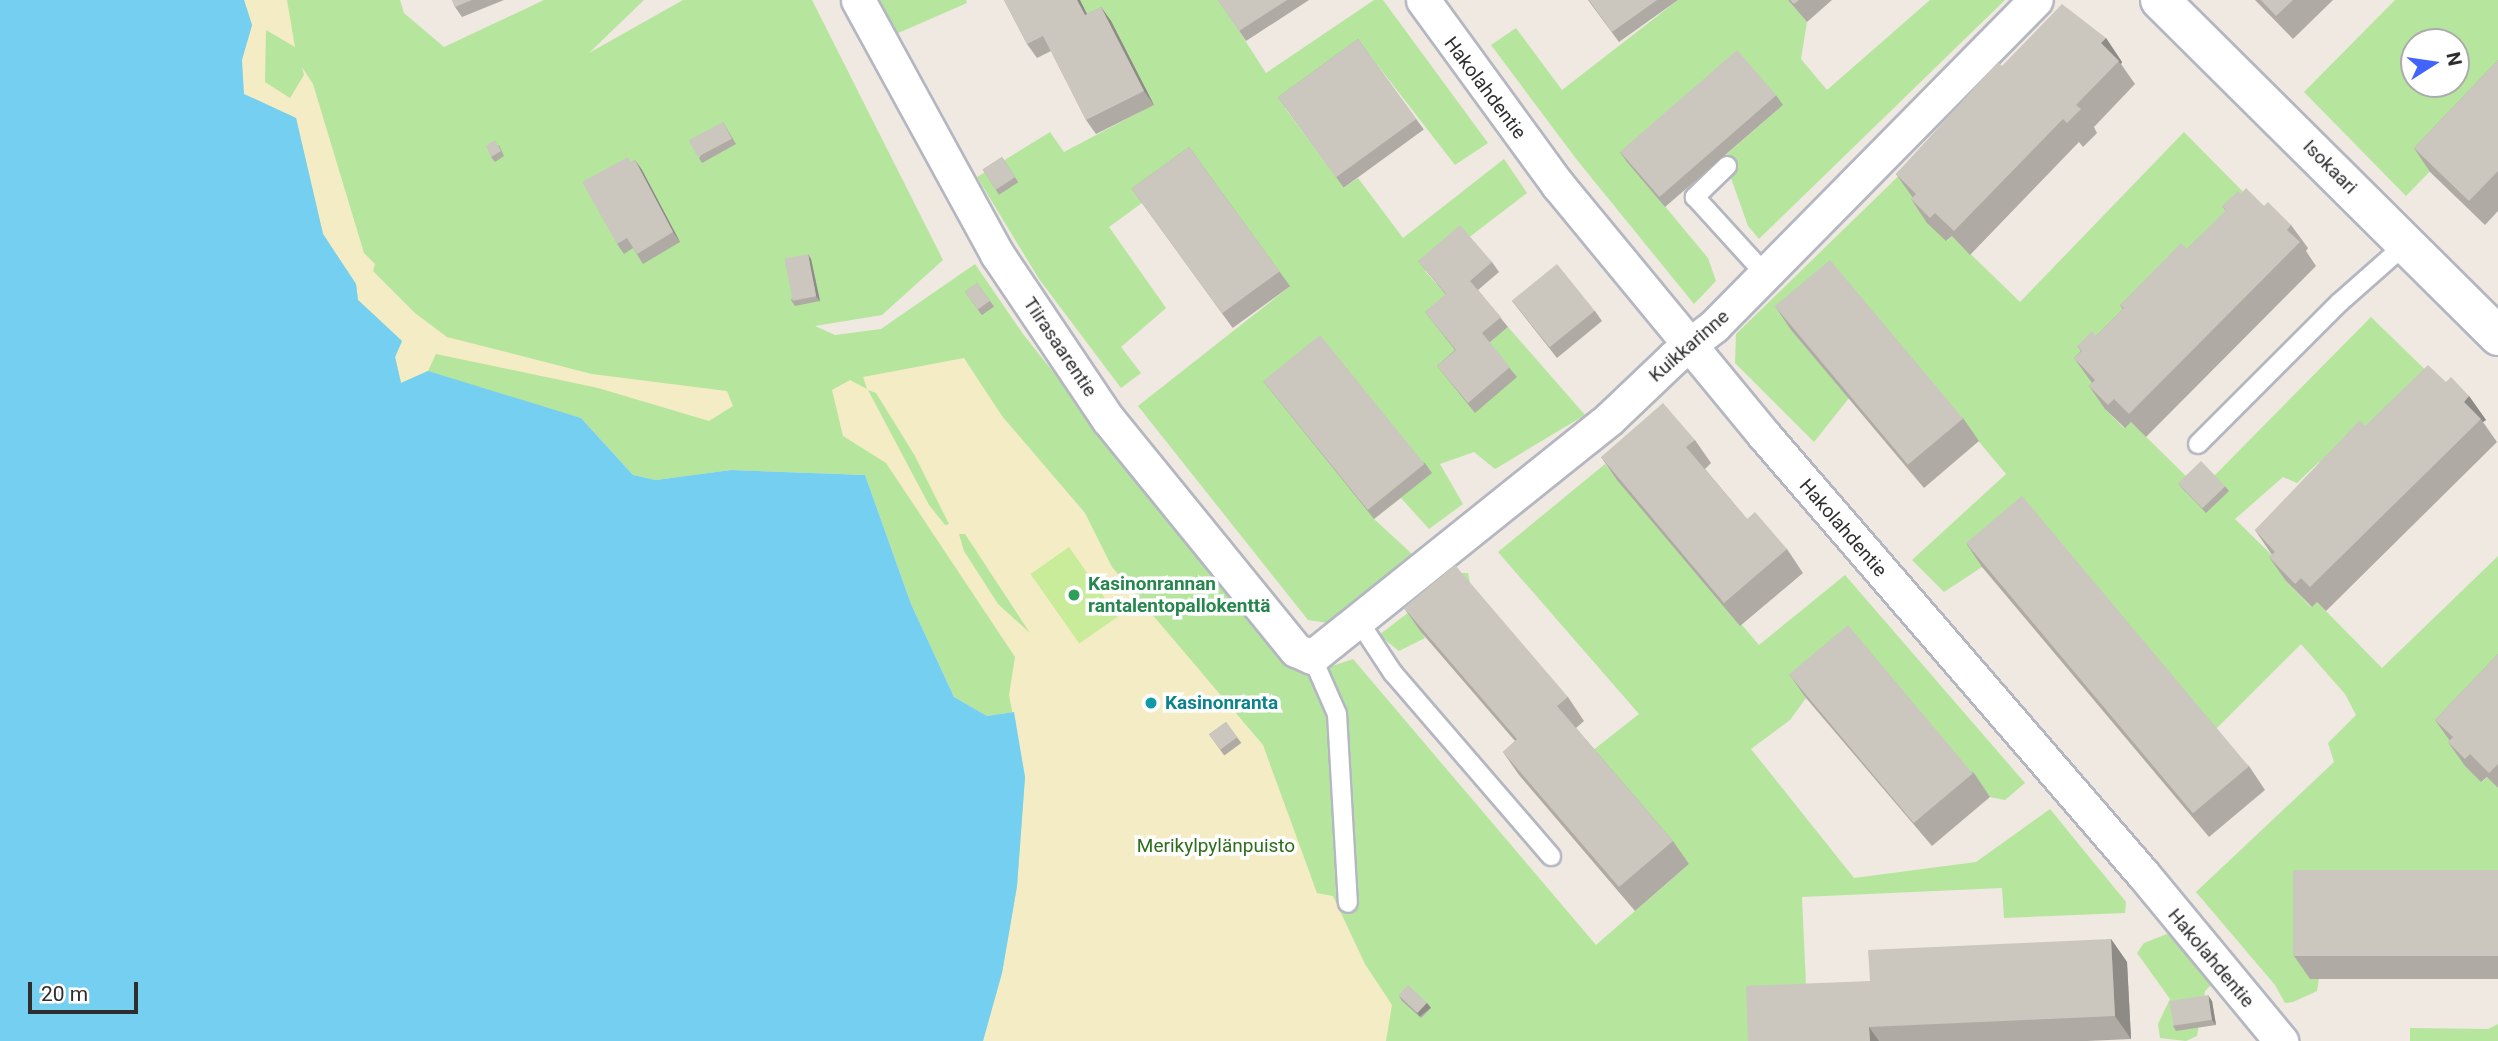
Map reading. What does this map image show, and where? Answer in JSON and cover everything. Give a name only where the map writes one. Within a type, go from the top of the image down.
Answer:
[{"type":"street","name":"Tiirasaarentie","points":[[858,0],[991,243],[1108,419],[1296,650],[1312,657]]},
{"type":"street","name":"Hakolahdentie","points":[[1423,0],[1558,185],[1693,344],[1771,444],[2143,874],[2281,1041]]},
{"type":"street","name":"Kuikkarinne","points":[[1312,657],[1609,419],[1693,344],[1766,275],[2036,0]]},
{"type":"street","name":"Isokaari","points":[[2160,0],[2498,335]]},
{"type":"lane","points":[[1727,166],[1695,197],[1766,275]]},
{"type":"lane","points":[[2199,444],[2339,303],[2407,243]]},
{"type":"lane","points":[[1358,620],[1393,673],[1551,856]]},
{"type":"lane","points":[[1312,657],[1337,714],[1348,903]]},
{"type":"green space","name":"Merikylpylänpuisto","points":[[244,0],[400,0],[404,13],[444,47],[544,0],[644,0],[589,53],[683,0],[812,0],[943,260],[882,315],[815,326],[835,335],[881,329],[975,264],[1023,334],[1276,652],[1292,667],[1311,673],[1353,659],[1596,945],[1689,864],[1592,751],[1639,714],[1498,552],[1605,464],[1759,645],[1845,575],[2025,783],[2005,800],[1990,797],[1865,649],[1806,698],[1790,720],[1751,749],[1854,878],[1976,862],[2050,809],[2126,902],[2125,913],[2004,918],[2002,888],[1802,897],[1807,1007],[1764,1041],[983,1041],[1002,973],[1014,712],[987,716],[954,697],[911,604],[865,475],[731,470],[656,480],[633,475],[581,418],[531,404],[401,383],[252,100]]},
{"type":"green space","points":[[880,0],[966,0],[967,3],[896,34]]},
{"type":"green space","points":[[1080,0],[1219,0],[1266,73],[1374,0],[1383,0],[1488,143],[1455,165],[1365,49],[1285,108],[1344,188],[1358,178],[1403,238],[1504,159],[1527,193],[1425,271],[1489,343],[1508,327],[1585,415],[1495,469],[1474,452],[1440,464],[1463,504],[1429,529],[1401,498],[1374,519],[1412,554],[1328,623],[1308,620],[1138,406],[1289,287],[1198,162],[1109,227],[1166,308],[1121,347],[1141,373],[1121,388],[1039,279],[977,177],[1050,132],[1064,152],[1153,105],[1095,30]]},
{"type":"green space","points":[[1678,0],[1788,0],[1807,22],[1801,59],[1827,90],[1930,0],[2005,0],[1759,239],[1748,226],[1727,167],[1720,160],[1783,105],[1628,162],[1708,258],[1716,281],[1694,304],[1577,160],[1491,45],[1516,28],[1562,90]]},
{"type":"green space","points":[[2395,0],[2498,0],[2498,101],[2406,196],[2304,92]]},
{"type":"green space","points":[[2065,14],[1933,218],[1947,241],[1952,236],[2020,302],[2184,132],[2263,212],[2106,410],[2124,428],[2131,422],[2190,480],[2214,476],[2371,317],[2444,388],[2340,479],[2319,462],[2297,483],[2283,477],[2235,519],[2292,575],[2286,581],[2311,607],[2317,602],[2382,668],[2498,556],[2498,695],[2482,782],[2487,777],[2498,788],[2498,893],[2320,971],[2317,991],[2293,1002],[2285,1003],[2275,985],[2196,892],[2334,762],[2328,743],[2356,715],[2345,694],[2301,644],[2215,730],[1982,567],[1944,592],[1912,560],[2006,474],[1847,284],[1791,330],[1849,398],[1814,442],[1735,363],[1736,334]]},
{"type":"green space","name":"Kasinonrannan rantalentopallokenttä","points":[[1069,547],[1118,617],[1079,644],[1030,574]]},
{"type":"green space","points":[[1460,573],[1468,573],[1471,588],[1421,631],[1425,638],[1399,651],[1379,635]]},
{"type":"green space","points":[[2172,932],[2216,980],[2205,991],[2197,1036],[2186,1041],[2160,1038],[2158,1024],[2170,999],[2137,953],[2144,943]]},
{"type":"green space","points":[[2498,1024],[2498,1041],[2410,1041],[2410,1028],[2488,1029]]},
{"type":"sand","points":[[244,0],[287,0],[295,47],[266,30],[265,82],[290,98],[304,75],[302,67],[313,84],[364,253],[375,264],[373,271],[415,313],[447,337],[592,374],[727,391],[733,406],[709,421],[598,388],[436,354],[428,371],[401,383],[395,357],[402,341],[358,300],[356,284],[323,234],[296,118],[244,94],[242,60],[252,25]]},
{"type":"sand","name":"Kasinonranta","points":[[964,358],[1002,416],[1085,513],[1112,567],[1263,745],[1317,893],[1333,896],[1365,964],[1392,1005],[1386,1041],[983,1041],[1002,973],[1017,886],[1025,777],[1009,695],[1015,657],[886,463],[843,436],[832,390],[850,380],[867,389],[863,377]],"holes":[[[868,390],[876,393],[915,456],[949,524],[945,525],[929,505]],[[959,534],[965,534],[1030,633],[998,604],[964,551]]]},
{"type":"water","points":[[0,0],[244,0],[252,25],[242,60],[244,94],[296,118],[323,234],[356,284],[358,300],[402,341],[395,357],[401,383],[428,371],[581,418],[633,475],[656,480],[731,470],[865,475],[911,604],[954,697],[987,716],[1014,712],[1025,777],[1017,886],[1002,973],[983,1041],[0,1041]]},
{"type":"building","points":[[452,0],[472,0],[455,7]]},
{"type":"building","points":[[1004,0],[1077,0],[1085,15],[1101,7],[1144,91],[1086,120],[1043,36],[1027,44]]},
{"type":"building","points":[[1218,0],[1287,0],[1239,31]]},
{"type":"building","points":[[1589,0],[1657,0],[1612,32]]},
{"type":"building","points":[[2261,0],[2293,0],[2276,16]]},
{"type":"building","points":[[2062,4],[2106,38],[2101,43],[2119,61],[2076,105],[2081,109],[2067,123],[2063,119],[1954,231],[1935,213],[1930,218],[1911,199],[1916,194],[1896,174],[1998,62],[2002,66]]},
{"type":"building","points":[[1358,39],[1416,119],[1336,177],[1278,97]]},
{"type":"building","points":[[1737,50],[1776,95],[1659,197],[1620,152]]},
{"type":"building","points":[[2498,60],[2498,171],[2469,201],[2414,148],[2462,98],[2470,98],[2470,89]]},
{"type":"building","points":[[723,122],[732,139],[697,157],[689,140]]},
{"type":"building","points":[[495,140],[501,151],[491,157],[486,146]]},
{"type":"building","points":[[1189,147],[1280,272],[1222,313],[1132,189]]},
{"type":"building","points":[[628,157],[631,162],[635,160],[673,232],[637,254],[627,238],[617,244],[582,182]]},
{"type":"building","points":[[1002,157],[1015,177],[996,190],[983,170]]},
{"type":"building","points":[[2246,188],[2264,206],[2268,202],[2291,225],[2287,230],[2300,242],[2129,414],[2114,399],[2108,405],[2089,386],[2095,380],[2074,358],[2082,351],[2077,346],[2092,331],[2096,336],[2124,308],[2120,305],[2181,243],[2187,249],[2226,210],[2222,206],[2238,191],[2241,194]]},
{"type":"building","points":[[1460,225],[1492,262],[1470,281],[1501,317],[1482,333],[1510,367],[1468,403],[1437,366],[1456,350],[1425,312],[1446,294],[1418,261]]},
{"type":"building","points":[[808,254],[816,296],[793,301],[784,259]]},
{"type":"building","points":[[1830,260],[1963,419],[1908,465],[1775,306]]},
{"type":"building","points":[[1557,264],[1595,311],[1550,347],[1512,301]]},
{"type":"building","points":[[977,283],[990,301],[978,310],[965,292]]},
{"type":"building","points":[[1320,335],[1424,464],[1368,510],[1263,381]]},
{"type":"building","points":[[2428,365],[2446,382],[2451,377],[2469,396],[2464,402],[2481,419],[2310,587],[2301,578],[2295,584],[2269,557],[2275,552],[2255,530],[2360,420],[2365,426]]},
{"type":"building","points":[[1663,403],[1695,440],[1686,447],[1747,519],[1755,512],[1787,549],[1724,603],[1601,457]]},
{"type":"building","points":[[2201,461],[2225,486],[2202,508],[2178,483]]},
{"type":"building","points":[[2022,496],[2249,766],[2193,813],[1966,543]]},
{"type":"building","points":[[1455,565],[1568,697],[1557,706],[1673,841],[1619,887],[1503,752],[1517,739],[1404,608]]},
{"type":"building","points":[[1848,625],[1973,774],[1914,823],[1789,674]]},
{"type":"building","points":[[2498,654],[2498,764],[2489,773],[2470,754],[2465,759],[2448,742],[2453,737],[2435,720]]},
{"type":"building","points":[[1226,722],[1237,737],[1220,750],[1209,734]]},
{"type":"building","points":[[2293,870],[2498,870],[2498,956],[2293,956]]},
{"type":"building","points":[[2111,939],[2115,1016],[1869,1027],[1870,1041],[1748,1041],[1746,986],[1870,981],[1868,950]]},
{"type":"building","points":[[1408,985],[1427,1003],[1417,1013],[1398,995]]},
{"type":"building","points":[[2208,995],[2212,1020],[2173,1026],[2169,1001]]},
{"type":"place","name":"Kasinonrannan rantalentopallokenttä","points":[[1074,595]]},
{"type":"place","name":"Kasinonranta","points":[[1151,703]]}]
